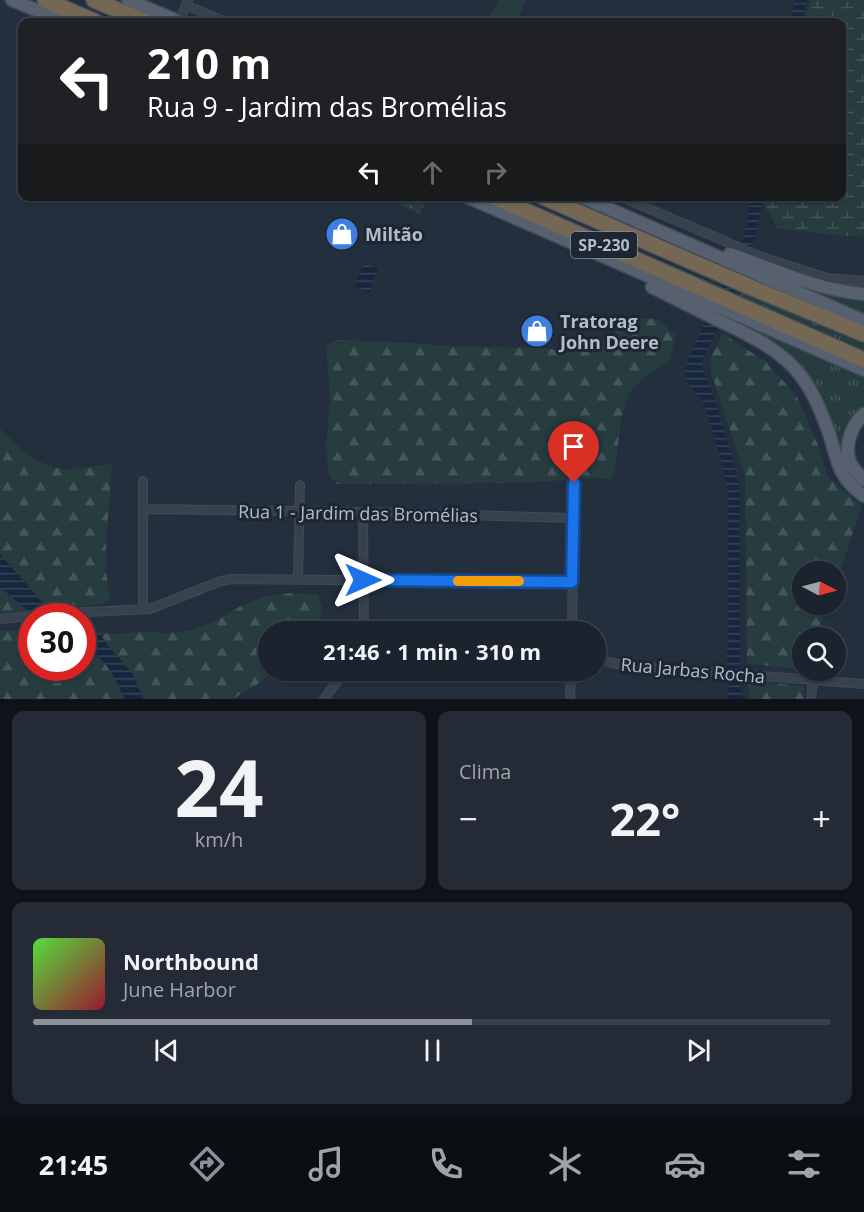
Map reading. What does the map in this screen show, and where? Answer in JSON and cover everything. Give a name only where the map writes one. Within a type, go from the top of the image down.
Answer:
[{"type":"highway","points":[[45,0],[87,18]]},
{"type":"highway","points":[[94,0],[137,18]]},
{"type":"highway","name":"SP-230","points":[[502,201],[738,316],[864,360]]},
{"type":"highway","name":"SP-230","points":[[556,201],[757,271],[864,334]]},
{"type":"main road","points":[[13,0],[21,16]]},
{"type":"main road","points":[[13,0],[56,18]]},
{"type":"main road","points":[[128,0],[170,18]]},
{"type":"main road","points":[[476,201],[864,370]]},
{"type":"main road","points":[[591,201],[757,271],[864,321]]},
{"type":"main road","points":[[757,271],[864,294]]},
{"type":"main road","points":[[738,316],[752,336],[774,351],[801,376],[827,427],[842,474],[852,487],[864,496]]},
{"type":"main road","points":[[864,414],[855,424],[848,447],[849,459],[856,472],[864,480]]},
{"type":"street","points":[[181,18],[187,2],[218,18]]},
{"type":"street","points":[[628,201],[730,260]]},
{"type":"street","points":[[757,271],[864,281]]},
{"type":"street","points":[[143,481],[143,610]]},
{"type":"street","points":[[572,621],[574,483]]},
{"type":"street","points":[[298,580],[300,484]]},
{"type":"street","name":"Rua 1 - Jardim das Bromélias","points":[[143,509],[573,518]]},
{"type":"street","points":[[363,512],[364,621]]},
{"type":"street","points":[[96,612],[143,610],[159,606],[221,580],[232,579],[572,582]]},
{"type":"street","points":[[0,619],[18,617]]},
{"type":"street","name":"Rua Jarbas Rocha","points":[[606,661],[622,665],[792,678]]},
{"type":"street","points":[[324,699],[338,681]]},
{"type":"street","points":[[570,699],[571,681]]},
{"type":"street","points":[[812,699],[813,681]]},
{"type":"street","name":"Rua Jarbas Rocha","points":[[826,681],[864,684]]},
{"type":"green space","points":[[498,0],[526,0],[518,18],[490,18]]},
{"type":"green space","points":[[810,0],[864,0],[864,236],[833,235],[777,228],[765,205],[765,201],[846,201],[846,18],[804,18]]},
{"type":"green space","points":[[391,201],[426,201],[420,214]]},
{"type":"green space","points":[[742,290],[864,342],[864,352],[739,298]]},
{"type":"green space","points":[[829,293],[864,297],[864,313],[822,295]]},
{"type":"green space","points":[[631,318],[657,319],[676,335],[670,360],[649,374],[629,393],[621,419],[615,470],[611,479],[518,483],[337,484],[329,475],[326,449],[330,396],[326,345],[338,340],[563,350],[590,348],[612,335]]},
{"type":"green space","points":[[741,324],[864,378],[864,406],[854,416],[848,427],[843,454],[823,402],[774,346]]},
{"type":"green space","points":[[722,333],[766,362],[796,395],[817,443],[828,477],[862,506],[843,561],[792,561],[792,615],[825,615],[820,627],[792,627],[792,669],[747,663],[745,476],[712,376],[710,364]]},
{"type":"green space","points":[[0,429],[31,456],[49,466],[69,469],[112,464],[106,546],[106,572],[110,598],[103,604],[96,605],[18,603],[18,612],[0,613]]},
{"type":"green space","points":[[291,593],[317,595],[322,612],[319,621],[258,621],[258,681],[262,681],[233,699],[0,699],[0,631],[18,630],[18,681],[96,681],[96,632],[169,633],[193,630],[266,596]]},
{"type":"green space","points":[[748,681],[804,686],[804,699],[749,699]]},
{"type":"water","points":[[795,0],[807,0],[803,18],[791,18]]},
{"type":"water","points":[[750,201],[763,201],[743,275],[702,360],[739,487],[740,687],[744,699],[727,699],[728,490],[704,403],[686,381],[685,370],[743,240]]},
{"type":"water","points":[[364,263],[378,269],[369,293],[354,286]]},
{"type":"water","points":[[0,554],[43,603],[19,603],[0,587]]},
{"type":"water","points":[[96,631],[100,633],[108,646],[132,673],[144,699],[124,699],[109,669],[96,656]]},
{"type":"slow traffic","points":[[458,581],[519,581]]},
{"type":"place","name":"Miltão","points":[[342,234]]},
{"type":"place","name":"Tratorag John Deere","points":[[537,331]]},
{"type":"route","points":[[363,580],[572,582],[574,483]]}]
